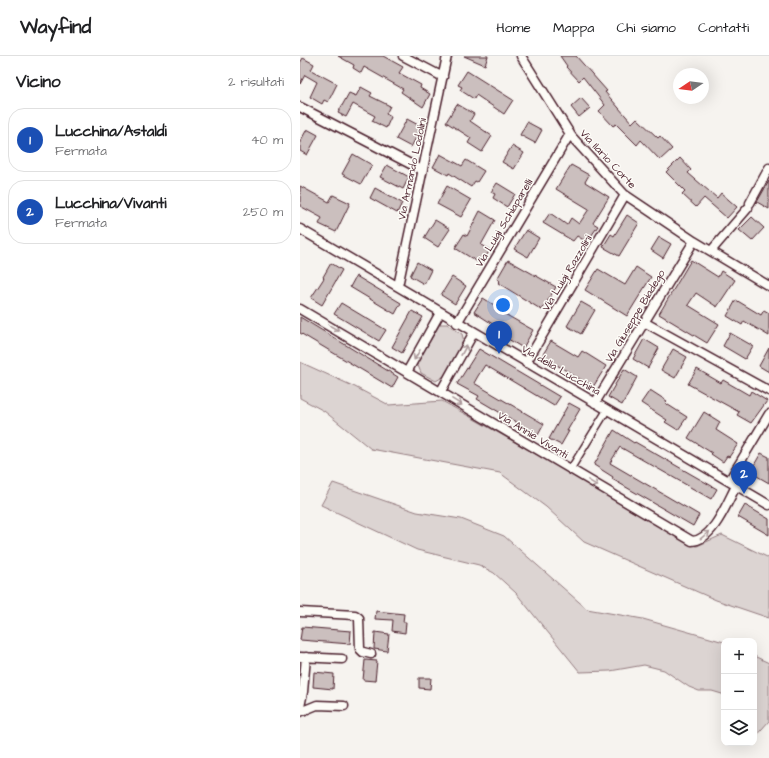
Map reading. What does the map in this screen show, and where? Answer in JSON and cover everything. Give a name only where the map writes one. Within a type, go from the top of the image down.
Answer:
[{"type":"street","points":[[403,56],[443,77]]},
{"type":"street","name":"Via Armando Lodolini","points":[[398,286],[447,56]]},
{"type":"street","name":"Via Ilario Corte","points":[[521,56],[570,134],[626,195],[711,252],[769,286]]},
{"type":"street","points":[[300,107],[422,170]]},
{"type":"street","name":"Via Luigi Schiaparelli","points":[[457,323],[570,134]]},
{"type":"street","points":[[711,252],[749,206],[769,168]]},
{"type":"street","name":"Via Luigi Razzolini","points":[[526,363],[626,195]]},
{"type":"street","name":"Via della Lucchina","points":[[300,230],[398,286],[440,313],[769,505]]},
{"type":"street","name":"Via Giuseppe Biadego","points":[[595,403],[694,241]]},
{"type":"street","name":"Via Annie Vivanti","points":[[300,309],[441,391],[570,470],[692,541],[701,539],[710,532],[733,484]]},
{"type":"street","points":[[407,372],[440,313]]},
{"type":"street","points":[[644,322],[769,391]]},
{"type":"street","points":[[441,391],[474,332]]},
{"type":"street","points":[[570,470],[607,410]]},
{"type":"street","points":[[733,484],[769,414]]},
{"type":"street","points":[[300,612],[355,615],[359,618],[360,649],[363,652],[371,654]]},
{"type":"street","points":[[300,706],[303,657],[342,659]]},
{"type":"street","points":[[300,712],[318,705],[344,706]]},
{"type":"shaded area","points":[[440,324],[447,324],[462,334],[464,342],[446,375],[436,381],[421,373],[417,363]]},
{"type":"shaded area","points":[[300,362],[355,387],[389,405],[442,401],[589,484],[687,543],[697,546],[722,535],[769,558],[769,618],[716,600],[584,542],[546,507],[500,473],[371,449],[324,411],[300,398]]},
{"type":"shaded area","points":[[333,483],[417,512],[461,519],[504,536],[587,609],[643,619],[721,641],[721,694],[712,691],[699,691],[689,687],[664,670],[644,665],[610,671],[580,672],[516,593],[494,573],[479,565],[417,550],[321,505]]},
{"type":"shaded area","points":[[757,657],[769,663],[769,721],[757,735]]},
{"type":"building","points":[[338,56],[383,56],[403,67],[399,73],[421,85],[420,88],[430,94],[423,107],[401,92],[403,89],[364,67],[361,73],[353,68],[354,65]]},
{"type":"building","points":[[464,56],[488,56],[485,65]]},
{"type":"building","points":[[560,56],[576,56],[607,91],[605,92],[632,123],[637,118],[658,138],[660,136],[672,149],[660,160],[641,140],[637,145],[616,124],[613,126],[599,111],[605,105],[583,77],[579,81],[566,67],[567,66]]},
{"type":"building","points":[[303,58],[314,64],[311,70],[337,84],[328,102],[324,100],[322,104],[310,97],[317,82],[305,75],[300,84],[300,63]]},
{"type":"building","points":[[467,71],[513,100],[504,114],[476,95],[474,99],[460,90],[462,87],[458,85]]},
{"type":"building","points":[[361,87],[372,93],[370,96],[390,106],[386,114],[391,117],[386,128],[372,121],[375,116],[353,104],[346,117],[338,113],[349,93],[356,96]]},
{"type":"building","points":[[581,98],[590,108],[579,117],[571,107]]},
{"type":"building","points":[[457,104],[474,114],[470,121],[492,136],[482,152],[468,143],[471,138],[446,122]]},
{"type":"building","points":[[407,119],[422,127],[411,147],[396,139]]},
{"type":"building","points":[[527,122],[542,130],[535,143],[520,135]]},
{"type":"building","points":[[307,129],[318,135],[307,155],[300,151],[300,142]]},
{"type":"building","points":[[512,146],[524,153],[514,169],[502,162]]},
{"type":"building","points":[[353,154],[372,165],[361,184],[342,174]]},
{"type":"building","points":[[440,154],[462,166],[466,160],[484,171],[477,182],[475,181],[471,187],[449,173],[448,175],[433,167]]},
{"type":"building","points":[[680,158],[691,170],[688,173],[717,198],[721,193],[737,207],[727,218],[704,198],[696,207],[682,194],[685,191],[666,172]]},
{"type":"building","points":[[387,165],[409,177],[403,189],[380,177]]},
{"type":"building","points":[[571,165],[589,175],[585,182],[609,197],[593,223],[598,226],[587,242],[577,236],[573,241],[543,223],[550,213],[567,225],[571,218],[579,224],[589,209],[556,189]]},
{"type":"building","points":[[769,181],[769,209],[757,202]]},
{"type":"building","points":[[497,183],[515,194],[507,207],[493,198],[495,194],[491,192]]},
{"type":"building","points":[[300,186],[329,202],[333,195],[350,203],[336,232],[319,224],[322,218],[300,206]]},
{"type":"building","points":[[447,186],[471,200],[461,217],[437,204]]},
{"type":"building","points":[[375,188],[402,203],[397,213],[370,198]]},
{"type":"building","points":[[480,211],[495,220],[481,245],[490,250],[481,264],[455,248],[464,234],[467,236]]},
{"type":"building","points":[[627,215],[639,223],[619,256],[603,247],[611,234],[614,236]]},
{"type":"building","points":[[752,217],[764,228],[752,241],[739,230]]},
{"type":"building","points":[[435,220],[450,229],[438,247],[424,238]]},
{"type":"building","points":[[526,230],[539,238],[528,257],[514,249]]},
{"type":"building","points":[[659,237],[671,244],[663,258],[651,250]]},
{"type":"building","points":[[508,260],[556,287],[542,310],[498,283],[500,281],[497,279]]},
{"type":"building","points":[[691,260],[718,277],[721,271],[735,280],[717,307],[696,293],[688,305],[719,324],[707,343],[659,314]]},
{"type":"building","points":[[417,262],[431,270],[424,284],[410,276]]},
{"type":"building","points":[[331,263],[342,270],[322,305],[311,298],[324,278],[323,277]]},
{"type":"building","points":[[636,267],[651,277],[627,316],[585,290],[598,269],[625,285]]},
{"type":"building","points":[[356,276],[401,303],[395,314],[350,287]]},
{"type":"building","points":[[452,277],[466,286],[455,304],[441,295]]},
{"type":"building","points":[[483,298],[504,311],[503,313],[533,330],[523,348],[503,336],[505,332],[474,312]]},
{"type":"building","points":[[736,300],[761,315],[764,310],[769,313],[769,336],[744,321],[742,325],[727,316]]},
{"type":"building","points":[[581,302],[595,310],[581,334],[567,326]]},
{"type":"building","points":[[341,303],[386,330],[379,341],[334,314]]},
{"type":"building","points":[[412,311],[423,317],[402,353],[392,347]]},
{"type":"building","points":[[300,317],[398,377],[392,388],[300,333]]},
{"type":"building","points":[[730,333],[753,346],[745,359],[723,346]]},
{"type":"building","points":[[644,339],[659,348],[648,368],[633,359]]},
{"type":"building","points":[[551,341],[578,357],[582,351],[606,366],[593,387],[542,356]]},
{"type":"building","points":[[769,348],[769,372],[759,366]]},
{"type":"building","points":[[479,349],[560,397],[554,406],[485,365],[478,376],[474,383],[544,424],[538,435],[477,399],[479,396],[457,384]]},
{"type":"building","points":[[673,349],[687,357],[675,378],[661,370]]},
{"type":"building","points":[[624,369],[637,377],[622,405],[608,397]]},
{"type":"building","points":[[697,369],[721,383],[723,380],[749,395],[751,391],[767,401],[751,423],[737,415],[739,412],[688,384]]},
{"type":"building","points":[[650,390],[667,401],[665,403],[687,417],[678,430],[665,422],[667,420],[641,403]]},
{"type":"building","points":[[569,403],[580,409],[567,431],[569,431],[561,445],[549,439]]},
{"type":"building","points":[[704,412],[720,422],[716,430],[738,444],[729,457],[727,456],[723,462],[711,454],[712,453],[688,438]]},
{"type":"building","points":[[614,430],[634,443],[635,442],[717,489],[711,499],[620,447],[610,463],[699,515],[693,526],[612,479],[613,477],[594,465]]},
{"type":"building","points":[[761,453],[769,457],[769,483],[750,472]]},
{"type":"building","points":[[745,505],[769,519],[769,535],[738,517]]},
{"type":"building","points":[[376,611],[404,614],[403,622],[406,622],[405,633],[392,631],[393,620],[375,619]]},
{"type":"building","points":[[302,627],[351,631],[350,644],[300,640]]},
{"type":"building","points":[[375,632],[389,634],[387,651],[374,649]]},
{"type":"building","points":[[365,660],[377,661],[375,681],[363,680]]},
{"type":"building","points":[[314,672],[334,674],[333,689],[313,687]]},
{"type":"building","points":[[419,678],[431,678],[430,689],[419,688]]},
{"type":"place","name":"Lucchina/Astaldi","points":[[499,354]]},
{"type":"place","name":"Lucchina/Vivanti","points":[[744,494]]}]
